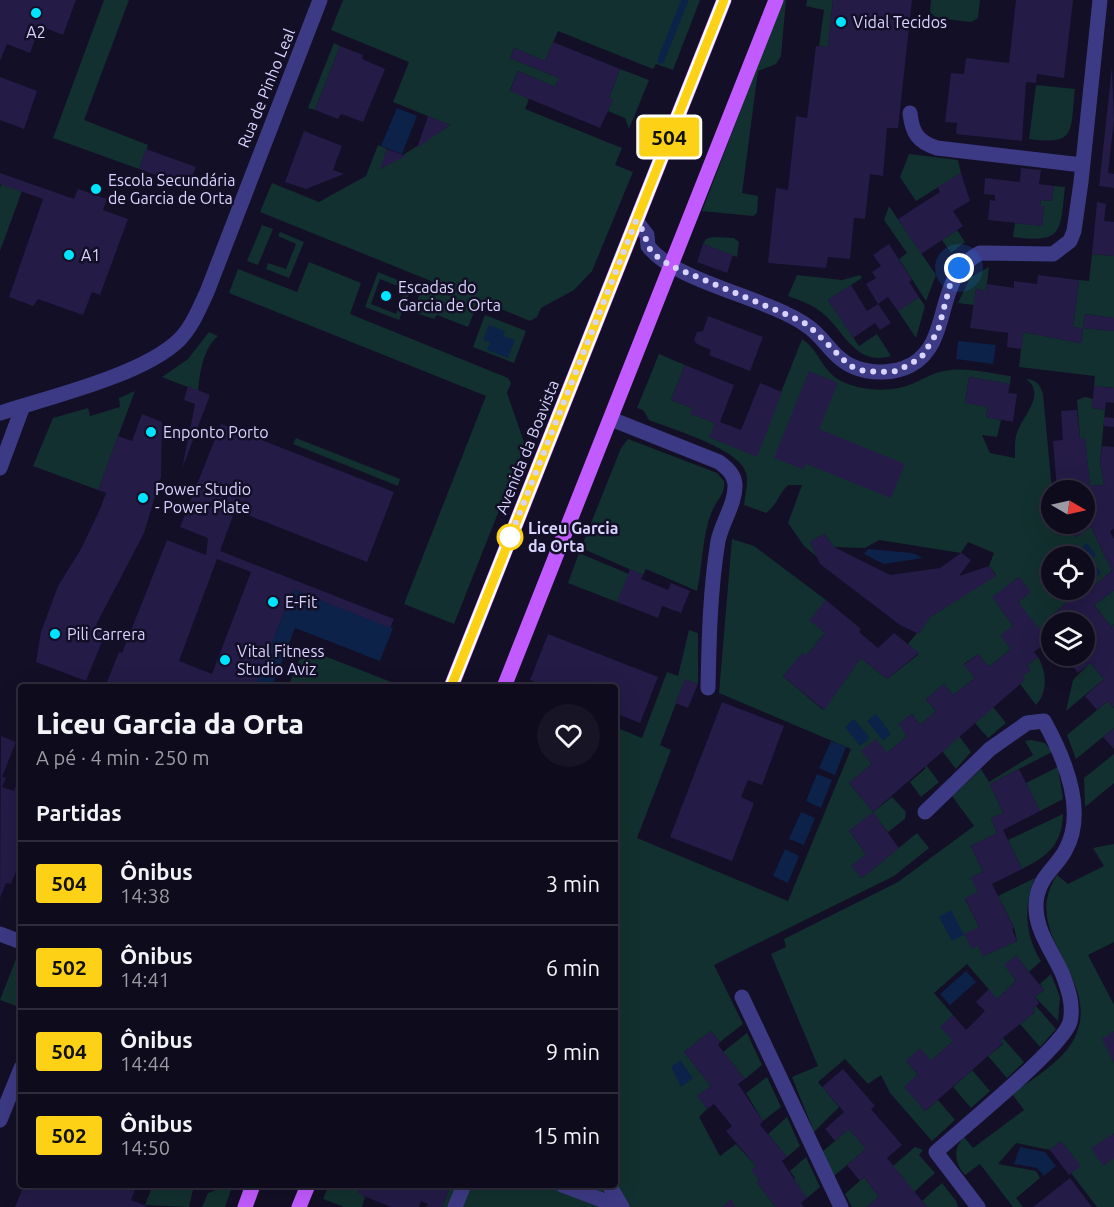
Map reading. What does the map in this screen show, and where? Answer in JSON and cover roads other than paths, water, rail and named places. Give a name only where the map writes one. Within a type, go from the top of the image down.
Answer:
[{"type":"main road","name":"Avenida da Boavista","points":[[452,684],[724,0]]},
{"type":"main road","points":[[505,684],[776,0]]},
{"type":"main road","points":[[245,1207],[252,1188]]},
{"type":"main road","points":[[299,1207],[307,1188]]},
{"type":"street","name":"Rua de Pinho Leal","points":[[0,413],[151,361],[180,339],[190,327],[207,292],[320,0]]},
{"type":"street","points":[[636,221],[647,235],[648,246],[652,252],[671,266],[808,325],[850,366],[864,371],[897,371],[921,358],[933,342],[950,285],[959,268],[972,257],[980,253],[1053,254],[1070,241],[1074,231],[1100,0]]},
{"type":"street","points":[[910,113],[912,131],[924,144],[937,148],[1082,165]]},
{"type":"street","points":[[0,468],[23,406]]},
{"type":"street","points":[[610,419],[719,462],[729,469],[735,481],[717,551],[709,620],[708,688]]},
{"type":"street","points":[[925,812],[990,749],[1027,723],[1044,721],[1063,756],[1073,802],[1073,832],[1064,852],[1042,880],[1036,898],[1037,913],[1040,932],[1068,989],[1071,1005],[1069,1023],[1053,1047],[936,1152],[978,1207]]},
{"type":"street","points":[[0,934],[18,941]]},
{"type":"street","points":[[742,997],[841,1207]]},
{"type":"street","points":[[0,1120],[18,1075]]},
{"type":"street","points":[[455,1207],[463,1188]]},
{"type":"street","points":[[570,1188],[621,1207]]},
{"type":"street","points":[[611,1188],[621,1207]]},
{"type":"water","points":[[397,108],[417,116],[402,154],[381,146]]},
{"type":"water","points":[[489,325],[505,331],[503,336],[515,340],[508,358],[487,350],[490,342],[483,340]]},
{"type":"water","points":[[958,341],[996,345],[993,364],[956,359]]},
{"type":"water","points":[[868,549],[912,553],[923,558],[884,564],[864,554]]},
{"type":"water","points":[[1095,565],[1101,573],[1095,578]]},
{"type":"water","points":[[293,589],[393,628],[380,661],[295,628],[273,684],[256,684]]},
{"type":"water","points":[[876,714],[891,734],[883,741],[867,721]]},
{"type":"water","points":[[854,719],[870,738],[860,746],[845,727]]},
{"type":"water","points":[[831,741],[846,747],[835,775],[819,768]]},
{"type":"water","points":[[817,774],[832,780],[821,808],[806,801]]},
{"type":"water","points":[[801,812],[815,818],[804,845],[789,839]]},
{"type":"water","points":[[785,849],[799,856],[788,883],[773,876]]},
{"type":"water","points":[[951,910],[964,935],[952,941],[939,917]]},
{"type":"water","points":[[966,971],[976,982],[950,1005],[940,994]]},
{"type":"water","points":[[680,1060],[693,1078],[681,1087],[671,1067]]},
{"type":"water","points":[[1020,1147],[1045,1152],[1056,1166],[1044,1176],[1037,1168],[1014,1164]]},
{"type":"waterway","points":[[661,60],[685,0]]},
{"type":"place","name":"A2","points":[[36,13]]},
{"type":"place","name":"Vidal Tecidos","points":[[841,22]]},
{"type":"place","name":"Escola Secundária de Garcia de Orta","points":[[96,189]]},
{"type":"place","name":"A1","points":[[69,255]]},
{"type":"place","name":"Escadas do Garcia de Orta","points":[[386,296]]},
{"type":"place","name":"Enponto Porto","points":[[151,432]]},
{"type":"place","name":"Power Studio - Power Plate","points":[[143,498]]},
{"type":"place","name":"Liceu Garcia da Orta","points":[[510,537]]},
{"type":"place","name":"E-Fit","points":[[273,602]]},
{"type":"place","name":"Pili Carrera","points":[[55,634]]},
{"type":"place","name":"Vital Fitness Studio Aviz","points":[[225,660]]}]
